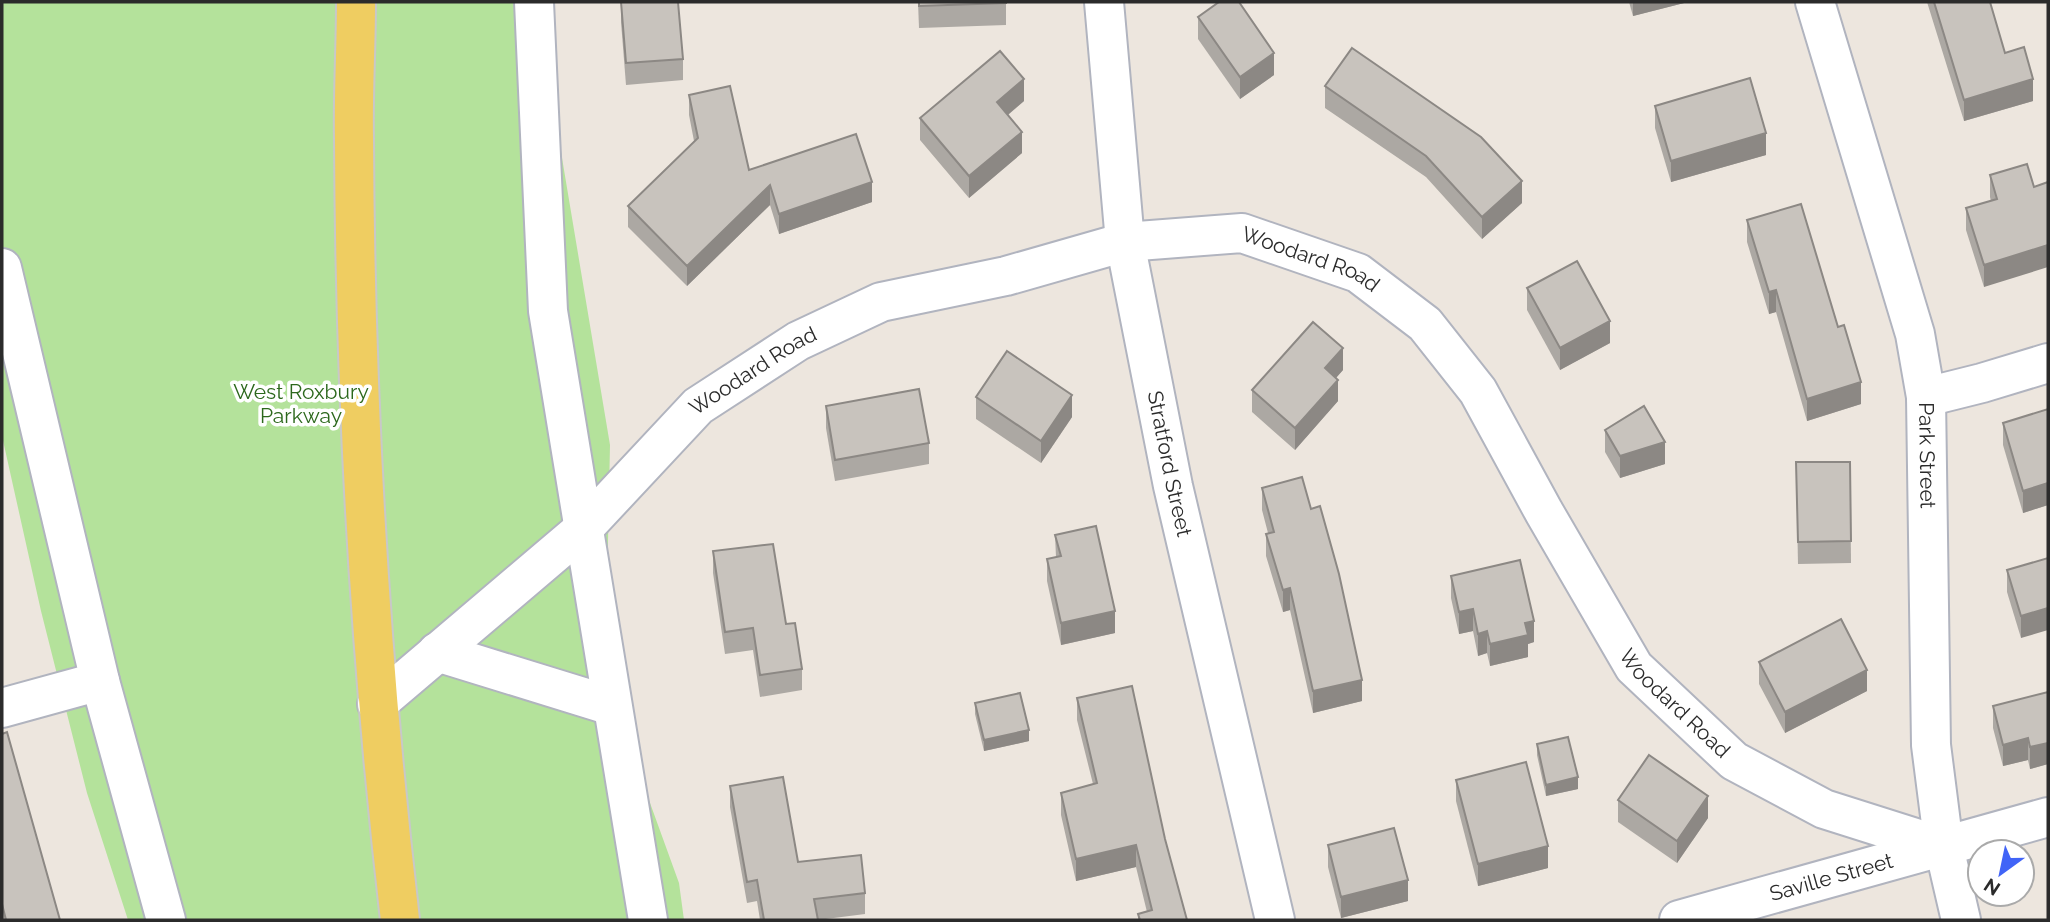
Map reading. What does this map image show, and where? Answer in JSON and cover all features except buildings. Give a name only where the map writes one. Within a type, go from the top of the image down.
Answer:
[{"type":"main road","points":[[356,2],[354,138],[361,443],[377,704],[400,920]]},
{"type":"street","points":[[534,2],[548,311],[648,920]]},
{"type":"street","name":"Stratford Street","points":[[1104,2],[1125,242],[1173,486],[1275,920]]},
{"type":"street","name":"Park Street","points":[[1815,2],[1915,334],[1926,397],[1931,745],[1944,846],[1961,920]]},
{"type":"street","name":"Woodard Road","points":[[377,704],[583,528],[698,406],[798,341],[881,302],[1006,276],[1125,242],[1242,233],[1359,273],[1425,324],[1478,391],[1634,667],[1734,761],[1824,809],[1944,846]]},
{"type":"street","points":[[2,268],[100,681],[166,920]]},
{"type":"street","points":[[1926,397],[2048,363]]},
{"type":"street","points":[[437,652],[612,705]]},
{"type":"street","points":[[2,708],[100,681]]},
{"type":"street","points":[[1944,846],[2048,817]]},
{"type":"street","name":"Saville Street","points":[[1679,920],[1944,846]]},
{"type":"green space","name":"West Roxbury Parkway","points":[[2,2],[549,2],[559,140],[610,445],[608,687],[679,883],[684,920],[128,920],[87,793],[41,611],[2,436]]}]
